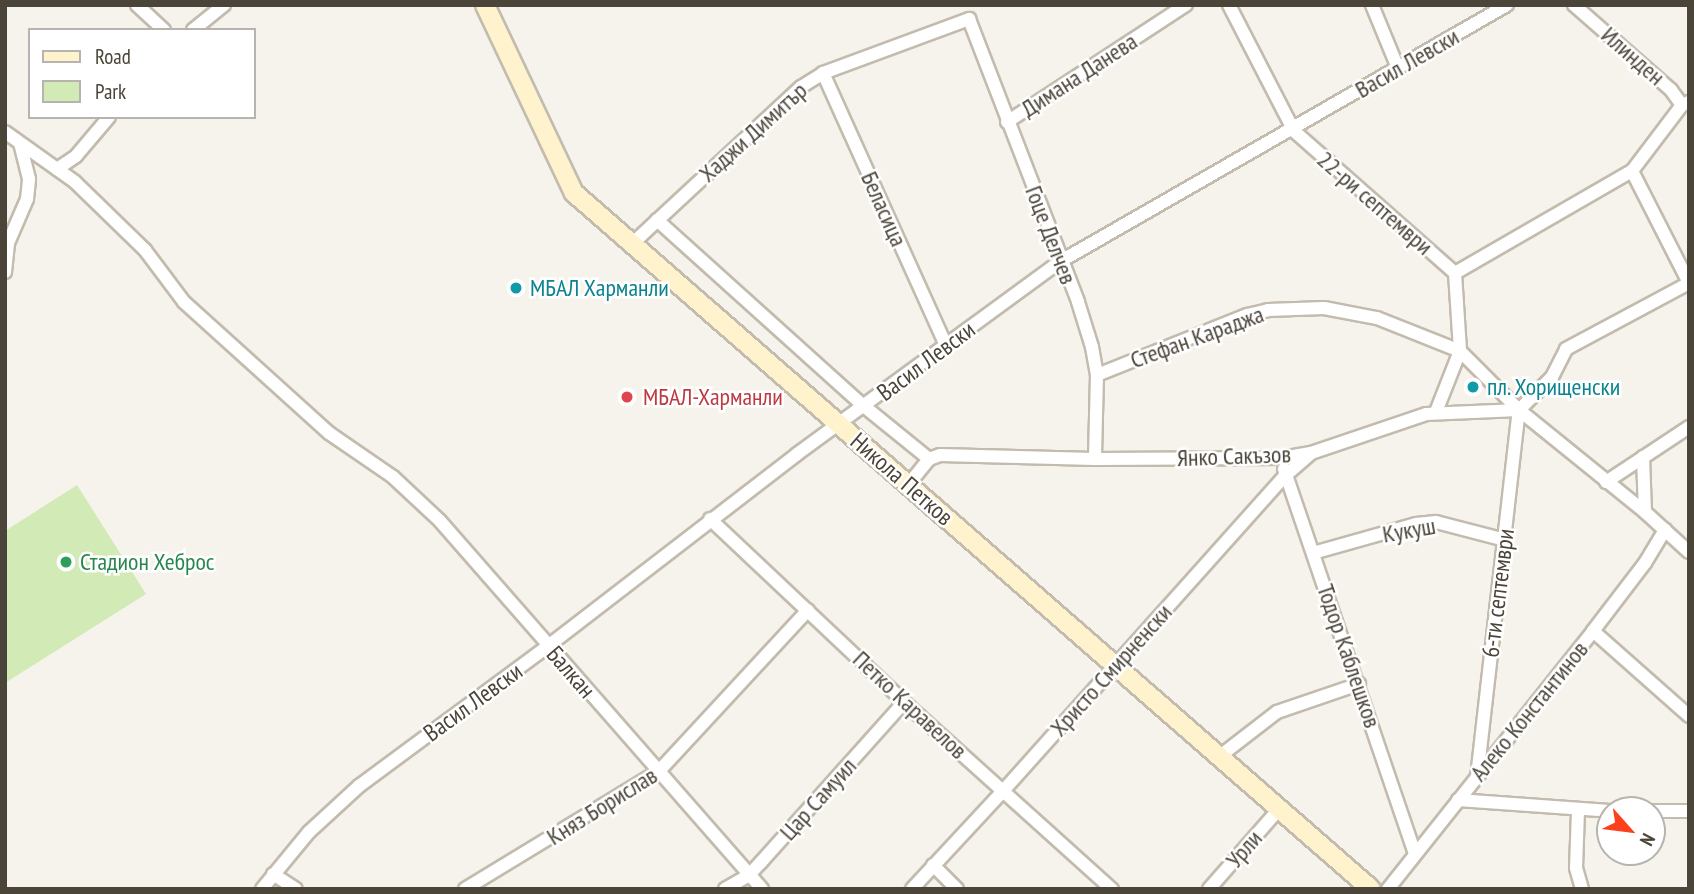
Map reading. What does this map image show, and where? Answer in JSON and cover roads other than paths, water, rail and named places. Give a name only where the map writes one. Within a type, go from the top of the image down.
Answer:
[{"type":"street","points":[[136,5],[162,28]]},
{"type":"street","points":[[195,28],[224,5]]},
{"type":"street","name":"Никола Петков","points":[[485,5],[574,193],[1371,889]]},
{"type":"street","name":"Димана Данева","points":[[1007,122],[1186,5]]},
{"type":"street","name":"22-ри септември","points":[[1228,5],[1293,131],[1455,274],[1460,351],[1436,412]]},
{"type":"street","points":[[1373,5],[1398,68]]},
{"type":"street","name":"Васил Левски","points":[[262,889],[309,832],[359,786],[548,646],[710,519],[1061,261],[1293,131],[1502,6]]},
{"type":"street","name":"Илинден","points":[[1578,7],[1685,103]]},
{"type":"street","name":"Гоце Делчев","points":[[969,19],[1088,335],[1097,375],[1096,459]]},
{"type":"street","name":"Хаджи Димитър","points":[[633,243],[780,104],[822,73],[969,19]]},
{"type":"street","name":"Беласица","points":[[822,73],[946,346]]},
{"type":"street","points":[[1455,274],[1632,171],[1685,103]]},
{"type":"street","points":[[57,169],[76,156],[106,119]]},
{"type":"street","name":"Балкан","points":[[5,132],[75,181],[145,250],[184,302],[329,433],[393,477],[440,521],[762,889]]},
{"type":"street","points":[[5,272],[8,243],[28,189],[29,179],[20,144]]},
{"type":"street","points":[[1632,171],[1689,283],[1566,349],[1552,377],[1519,410],[1645,512],[1689,552]]},
{"type":"street","points":[[657,220],[865,407],[929,459],[908,485]]},
{"type":"street","name":"Стефан Караджа","points":[[1097,375],[1247,315],[1279,309],[1324,308],[1377,318],[1460,351],[1519,410]]},
{"type":"street","name":"Янко Сакъзов","points":[[929,459],[940,455],[1096,459],[1282,458],[1311,453],[1436,412],[1519,410]]},
{"type":"street","name":"6-ти септември","points":[[1477,777],[1519,410]]},
{"type":"street","points":[[1606,482],[1689,427]]},
{"type":"street","name":"Христо Смирненски","points":[[912,889],[1286,475],[1311,453]]},
{"type":"street","points":[[1643,457],[1645,512]]},
{"type":"street","name":"Тодор Каблешков","points":[[1282,458],[1415,854]]},
{"type":"street","name":"Петко Каравелов","points":[[710,519],[904,702],[1112,889]]},
{"type":"street","name":"Кукуш","points":[[1313,552],[1436,522],[1505,540]]},
{"type":"street","name":"Алеко Константинов","points":[[1388,889],[1593,631],[1645,563],[1665,530]]},
{"type":"street","name":"Княз Борислав","points":[[465,889],[659,771],[808,610]]},
{"type":"street","points":[[1593,631],[1689,716]]},
{"type":"street","points":[[1220,756],[1277,712],[1359,684]]},
{"type":"street","name":"Цар Самуил","points":[[725,889],[749,874],[904,702]]},
{"type":"street","points":[[1458,800],[1596,811]]},
{"type":"street","name":"Урли","points":[[1209,889],[1279,809]]},
{"type":"street","points":[[1578,811],[1576,868],[1582,889]]},
{"type":"street","points":[[1666,811],[1689,811]]},
{"type":"street","points":[[933,865],[957,889]]},
{"type":"street","points":[[273,874],[296,889]]},
{"type":"place","name":"МБАЛ Харманли","points":[[516,288]]},
{"type":"place","name":"пл. Хорищенски","points":[[1473,387]]},
{"type":"place","name":"МБАЛ-Харманли","points":[[627,397]]},
{"type":"place","name":"Стадион Хеброс","points":[[66,562]]}]
